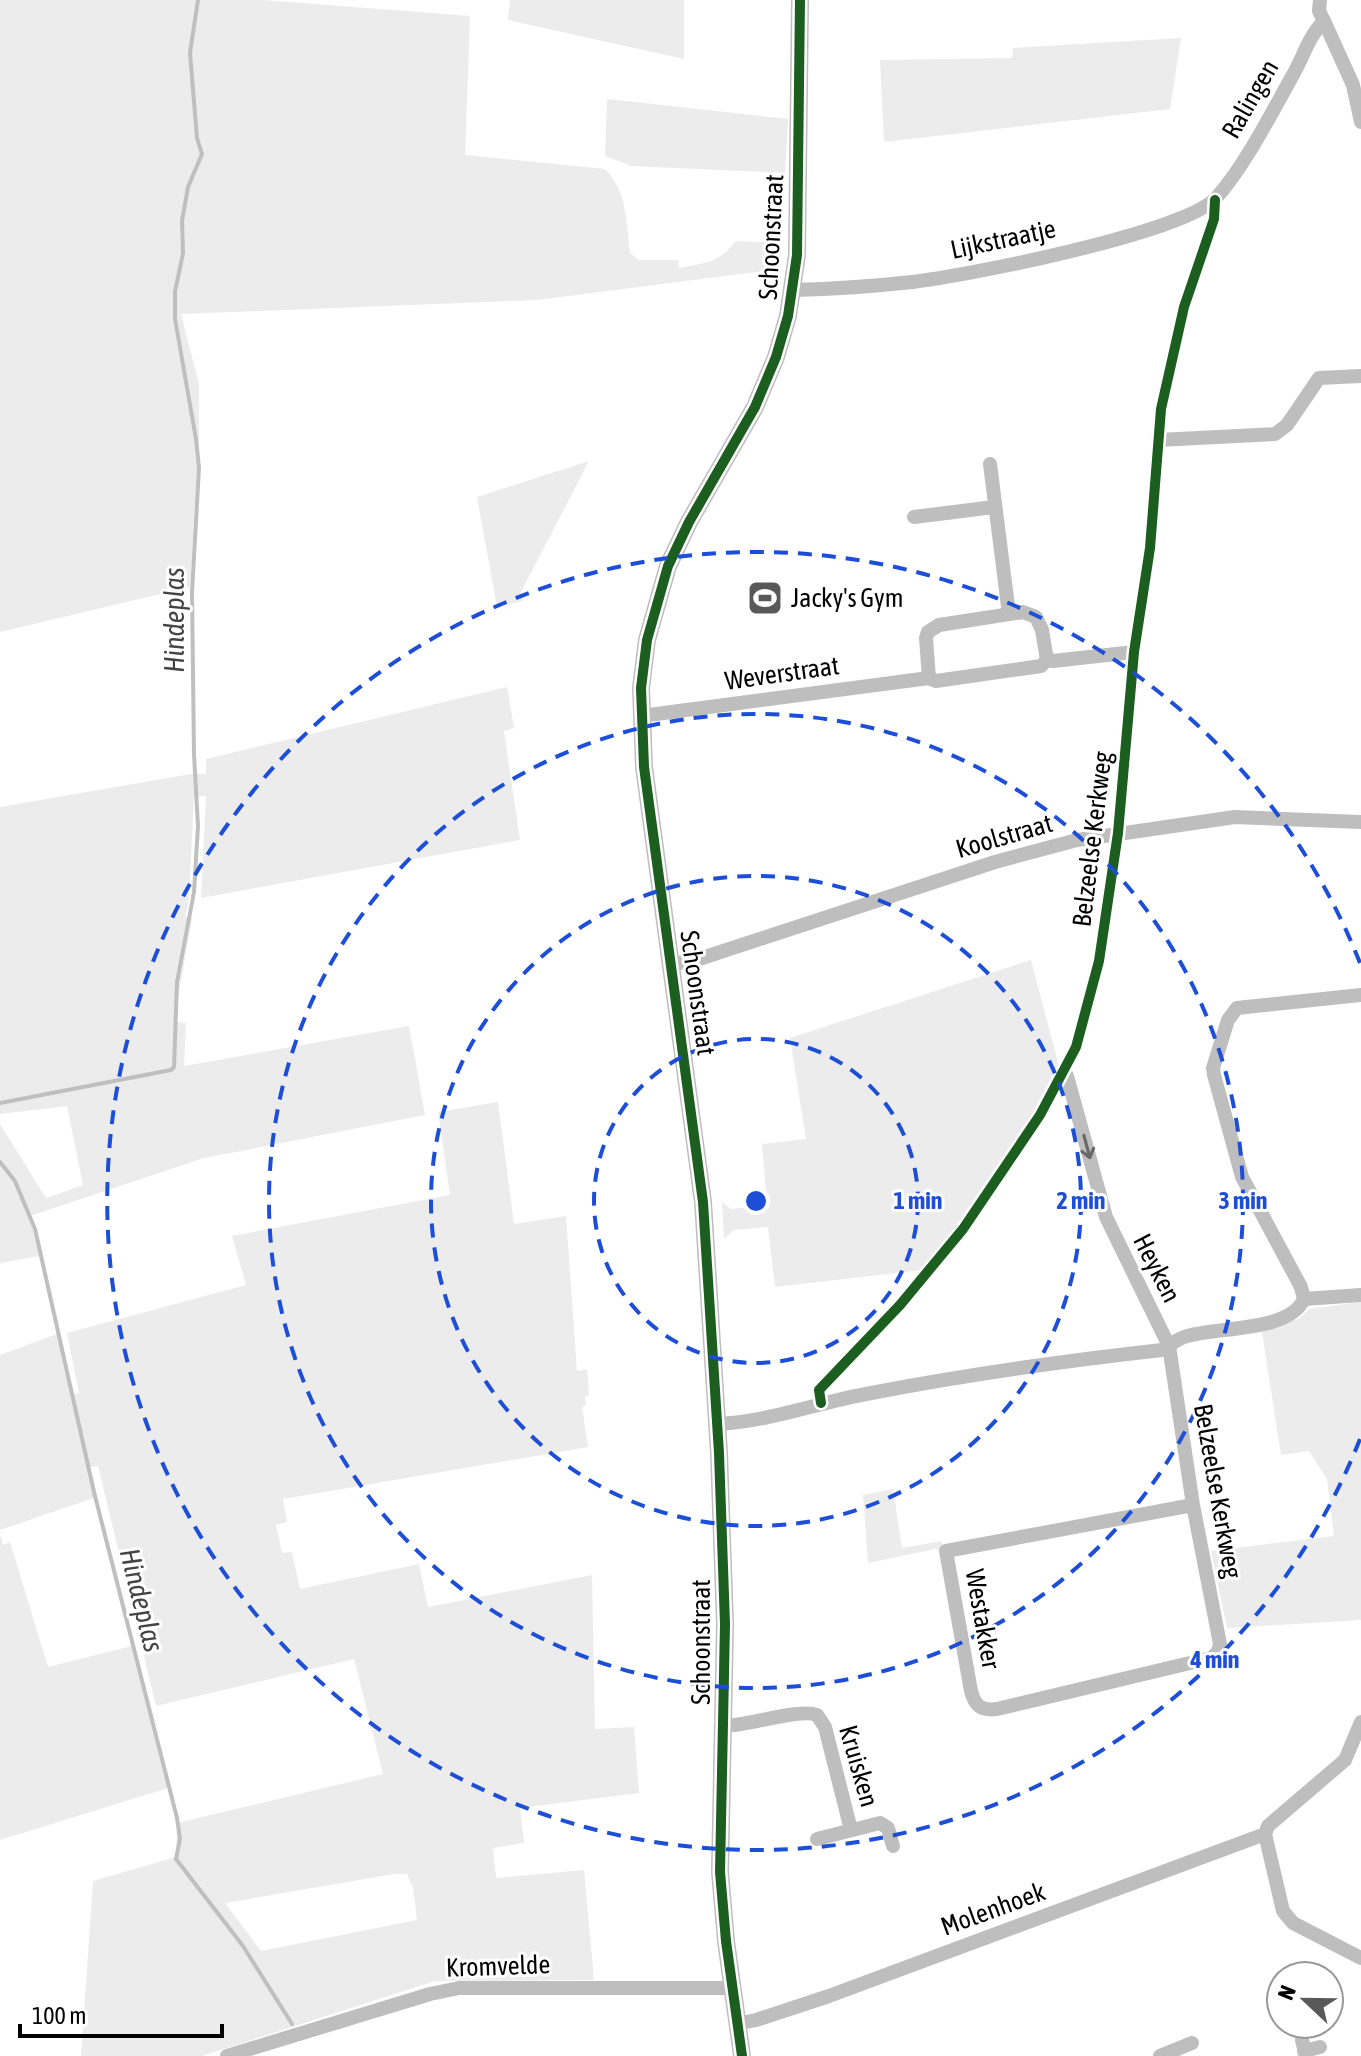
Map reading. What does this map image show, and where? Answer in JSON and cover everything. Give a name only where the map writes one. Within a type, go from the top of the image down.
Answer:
[{"type":"street","name":"Schoonstraat","points":[[742,2056],[731,1988],[720,1872],[725,1624],[717,1424],[703,1202],[644,767],[641,716],[647,640],[668,566],[689,522],[755,407],[776,357],[793,290],[797,255],[800,0]]},
{"type":"street","points":[[1320,0],[1319,11],[1335,40],[1353,85],[1361,122]]},
{"type":"street","name":"Ralingen","points":[[1215,200],[1296,70],[1313,32],[1324,21]]},
{"type":"street","name":"Lijkstraatje","points":[[793,290],[905,283],[1008,264],[1161,227],[1199,212],[1215,200]]},
{"type":"street","name":"Belzeelse Kerkweg","points":[[821,1403],[819,1390],[910,1294],[963,1229],[1013,1158],[1076,1047],[1099,961],[1118,833],[1134,652],[1150,548],[1161,409],[1175,342],[1214,219],[1215,200]]},
{"type":"street","points":[[1158,440],[1275,434],[1287,425],[1319,378],[1361,376]]},
{"type":"street","points":[[990,464],[1009,614]]},
{"type":"street","points":[[914,517],[994,507]]},
{"type":"street","points":[[929,678],[926,638],[933,627],[1009,614],[1023,612],[1036,617],[1042,630],[1047,660]]},
{"type":"street","name":"Weverstraat","points":[[641,716],[929,678],[936,681],[1041,666],[1047,660],[1134,652]]},
{"type":"street","name":"Koolstraat","points":[[672,964],[693,961],[1025,853],[1118,833],[1235,817],[1361,822]]},
{"type":"street","points":[[717,1424],[737,1423],[939,1380],[1162,1350],[1186,1336],[1266,1322],[1295,1312],[1304,1299],[1301,1287],[1238,1166],[1213,1068],[1228,1020],[1237,1008],[1361,995]]},
{"type":"street","name":"Heyken","points":[[1064,1073],[1106,1217],[1169,1346]]},
{"type":"street","points":[[1304,1299],[1361,1295]]},
{"type":"street","name":"Belzeelse Kerkweg","points":[[1169,1346],[1193,1505],[1220,1644],[1218,1652],[1211,1658]]},
{"type":"street","name":"Westakker","points":[[1193,1505],[949,1549],[946,1555],[973,1699],[982,1709],[997,1709],[1211,1658]]},
{"type":"street","name":"Kruisken","points":[[723,1726],[806,1713],[817,1715],[825,1727],[851,1830]]},
{"type":"street","name":"Molenhoek","points":[[737,2024],[829,1996],[1265,1834],[1268,1826],[1345,1760],[1361,1722]]},
{"type":"street","name":"Kruisken","points":[[817,1839],[880,1823],[884,1824],[893,1846]]},
{"type":"street","points":[[1265,1834],[1283,1911],[1293,1923],[1361,1958]]},
{"type":"street","name":"Kromvelde","points":[[227,2056],[459,1988],[731,1988]]},
{"type":"street","points":[[1161,2056],[1192,2043]]},
{"type":"street","points":[[1304,2049],[1320,2047]]},
{"type":"shaded area","points":[[0,0],[262,0],[470,16],[465,155],[605,169],[622,198],[630,253],[639,260],[678,260],[679,268],[718,258],[735,241],[782,243],[780,269],[537,300],[181,314],[199,384],[190,587],[0,632]]},
{"type":"shaded area","points":[[510,0],[684,0],[684,59],[508,20]]},
{"type":"shaded area","points":[[1181,38],[1170,109],[884,142],[880,60],[1012,58],[1013,48]]},
{"type":"shaded area","points":[[607,99],[788,119],[785,173],[631,166],[605,156]]},
{"type":"shaded area","points":[[589,461],[521,592],[523,601],[497,607],[477,497]]},
{"type":"shaded area","points":[[507,687],[514,728],[504,731],[520,840],[201,898],[206,796],[194,796],[189,900],[185,916],[192,918],[174,1022],[186,1023],[184,1066],[409,1026],[425,1115],[204,1158],[30,1216],[39,1256],[0,1263],[0,1124],[46,1198],[83,1185],[67,1106],[0,1114],[0,807],[206,774],[206,759]]},
{"type":"shaded area","points":[[1031,960],[1059,1066],[1014,1146],[961,1222],[922,1270],[775,1287],[768,1227],[734,1230],[724,1239],[722,1202],[731,1209],[767,1205],[762,1144],[806,1139],[790,1038]]},
{"type":"shaded area","points":[[498,1102],[514,1224],[566,1216],[577,1371],[587,1369],[589,1395],[585,1396],[586,1405],[582,1407],[588,1447],[283,1499],[287,1522],[276,1525],[282,1553],[292,1552],[300,1589],[419,1564],[428,1607],[592,1575],[595,1729],[634,1727],[639,1793],[520,1808],[524,1843],[493,1848],[496,1878],[584,1870],[594,1980],[435,1981],[202,2056],[81,2056],[93,1881],[176,1857],[177,1823],[383,1774],[354,1659],[156,1706],[98,1466],[87,1468],[94,1498],[0,1530],[0,1355],[57,1334],[72,1394],[79,1393],[67,1333],[246,1285],[232,1236],[450,1195],[438,1112]],"holes":[[[407,1874],[413,1888],[417,1920],[261,1951],[225,1903]]]},
{"type":"shaded area","points":[[1361,1302],[1361,1620],[1227,1628],[1211,1551],[1334,1536],[1327,1479],[1309,1451],[1281,1455],[1262,1332],[1300,1318],[1309,1309]]},
{"type":"shaded area","points":[[893,1489],[902,1548],[942,1541],[942,1551],[935,1549],[868,1563],[863,1495]]},
{"type":"shaded area","points":[[0,1534],[3,1545],[10,1542],[48,1667],[132,1646],[168,1788],[0,1840]]},
{"type":"waterway","name":"Hindeplas","points":[[0,1103],[174,1067],[177,982],[194,892],[198,826],[192,592],[199,468],[175,319],[175,292],[183,253],[182,221],[188,187],[202,154],[197,138],[190,53],[198,0]]},
{"type":"waterway","name":"Hindeplas","points":[[0,1162],[15,1181],[35,1229],[94,1492],[177,1818],[180,1839],[176,1859],[243,1946],[292,2024]]},
{"type":"cycle path","points":[[742,2056],[720,1872],[725,1624],[719,1453],[703,1202],[644,767],[641,688],[647,640],[668,566],[689,522],[755,407],[776,357],[788,316],[797,255],[800,0]]},
{"type":"cycle path","points":[[821,1403],[819,1390],[900,1305],[963,1229],[1040,1115],[1076,1047],[1099,961],[1118,833],[1134,652],[1150,548],[1161,409],[1184,307],[1214,219],[1215,200]]},
{"type":"place","name":"Jacky's Gym","points":[[765,598]]}]
